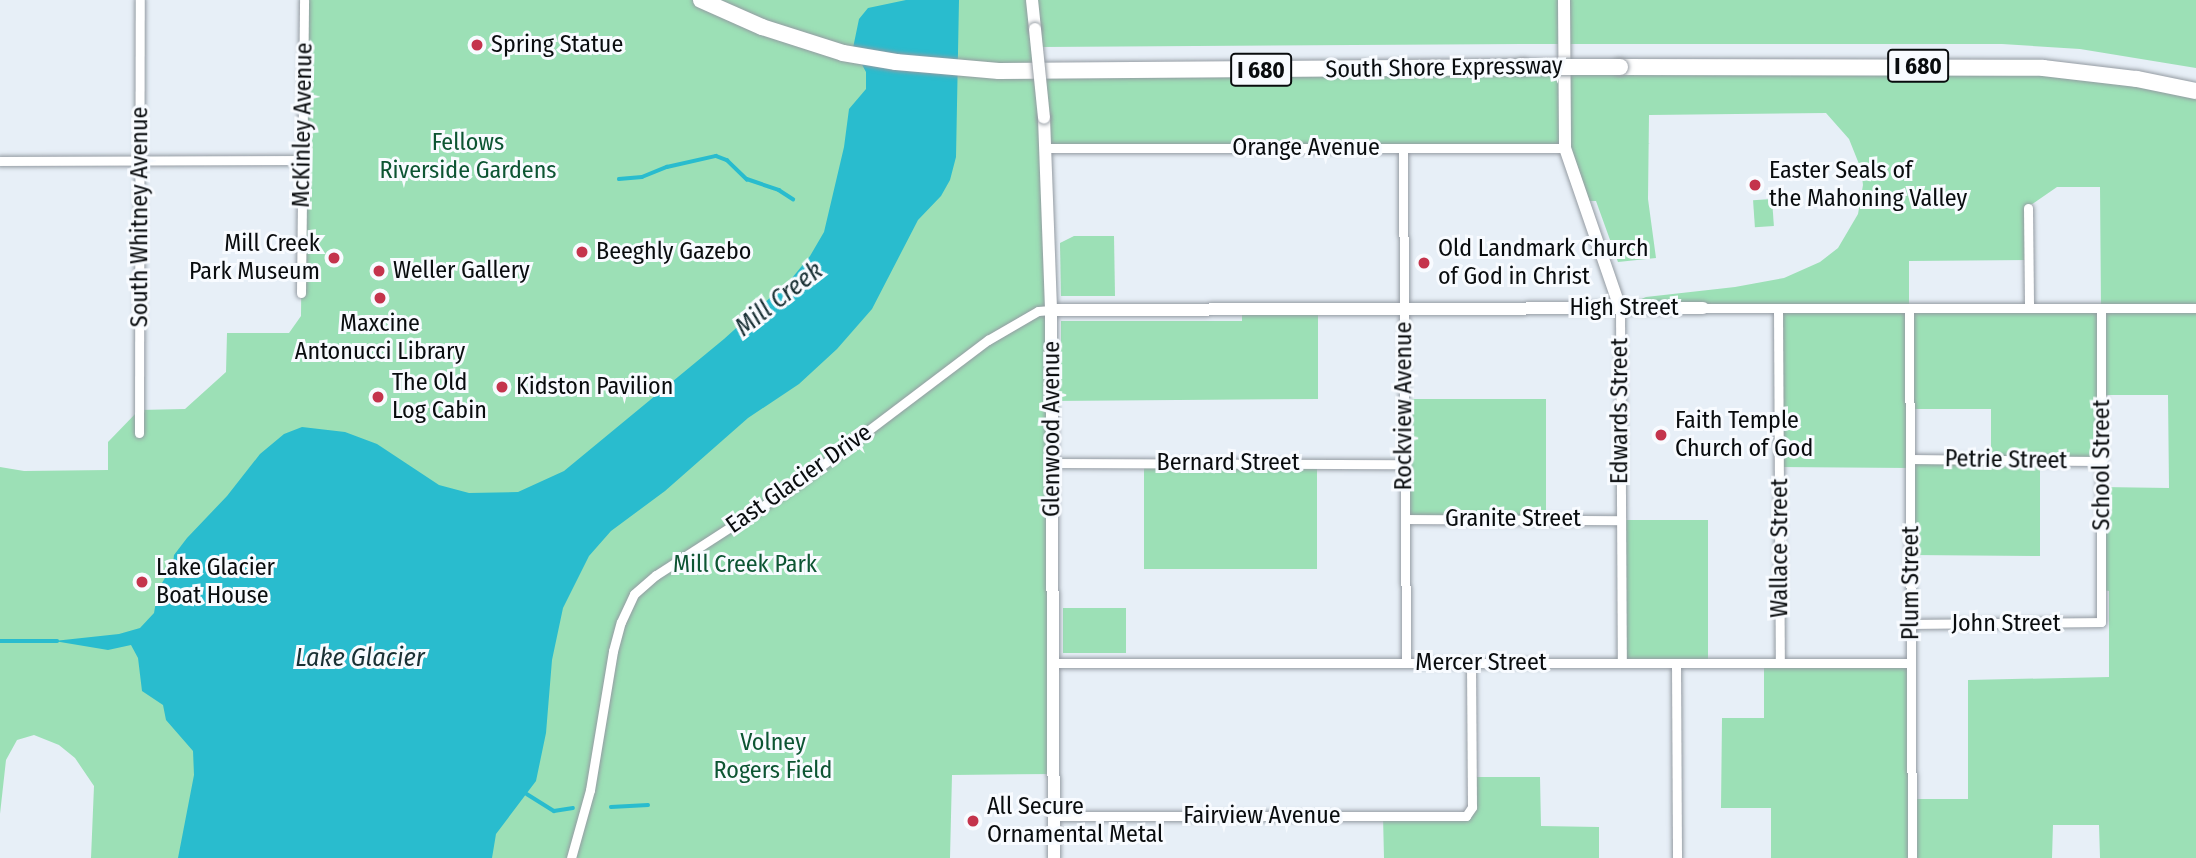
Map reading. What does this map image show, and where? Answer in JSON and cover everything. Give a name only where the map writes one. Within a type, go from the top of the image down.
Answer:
[{"type":"highway","name":"South Shore Expressway","points":[[705,2],[762,27],[843,53],[896,62],[999,71],[1523,67],[2043,68],[2137,79],[2196,91]]},
{"type":"street","name":"South Whitney Avenue","points":[[139,433],[140,0]]},
{"type":"street","name":"McKinley Avenue","points":[[301,293],[304,0]]},
{"type":"street","name":"Glenwood Avenue","points":[[1032,0],[1048,148],[1054,858]]},
{"type":"street","name":"Edwards Street","points":[[1564,0],[1565,148],[1620,308],[1622,663]]},
{"type":"street","name":"Orange Avenue","points":[[1048,148],[1565,148]]},
{"type":"street","name":"Rockview Avenue","points":[[1403,148],[1406,663]]},
{"type":"street","points":[[0,161],[303,160]]},
{"type":"street","points":[[2028,208],[2029,308]]},
{"type":"street","name":"Plum Street","points":[[1909,307],[1912,858]]},
{"type":"street","name":"Wallace Street","points":[[1778,308],[1780,663]]},
{"type":"street","name":"School Street","points":[[2101,308],[2101,622]]},
{"type":"street","name":"High Street","points":[[1051,310],[2196,308]]},
{"type":"street","name":"East Glacier Drive","points":[[570,858],[590,790],[613,651],[621,622],[634,594],[656,575],[800,482],[988,340],[1038,311],[1051,310]]},
{"type":"street","name":"Petrie Street","points":[[1910,459],[2102,461]]},
{"type":"street","name":"Bernard Street","points":[[1051,463],[1404,464]]},
{"type":"street","name":"Granite Street","points":[[1405,519],[1621,520]]},
{"type":"street","name":"John Street","points":[[1911,624],[2101,622]]},
{"type":"street","name":"Mercer Street","points":[[1051,663],[1911,663]]},
{"type":"street","name":"Fairview Avenue","points":[[1054,816],[1455,816],[1469,813],[1472,807],[1471,663]]},
{"type":"street","points":[[1675,663],[1677,858]]},
{"type":"green space","points":[[304,0],[2196,0],[2196,68],[2080,49],[2002,44],[1522,44],[1042,47],[1039,72],[1969,66],[2196,91],[2196,858],[2100,858],[2099,825],[2053,825],[2052,858],[1771,858],[1771,808],[1721,808],[1722,718],[1764,718],[1764,663],[1911,663],[1912,799],[1968,799],[1968,680],[2109,677],[2109,591],[2103,590],[2102,487],[2169,488],[2168,395],[2102,395],[2102,461],[2040,461],[2040,556],[1911,555],[1910,468],[1779,467],[1778,308],[1620,308],[1646,297],[1735,287],[1784,278],[1820,262],[1838,248],[1858,214],[1863,185],[1861,169],[1849,139],[1826,113],[1649,115],[1648,199],[1656,258],[1618,262],[1596,201],[1584,201],[1565,148],[1048,148],[1051,362],[1061,362],[1061,321],[1242,321],[1242,310],[1318,310],[1318,399],[1052,401],[1053,774],[952,775],[950,858],[91,858],[94,786],[75,758],[59,745],[34,735],[17,740],[6,760],[0,814],[0,467],[24,471],[108,470],[108,442],[139,410],[185,409],[226,372],[227,333],[289,333],[301,316]],"holes":[[[2057,187],[2100,187],[2101,308],[1909,307],[1909,261],[2029,260],[2028,207]],[[1910,409],[1991,409],[1991,459],[1910,459]]]},
{"type":"green space","points":[[1772,199],[1774,226],[1755,227],[1753,200]]},
{"type":"green space","points":[[1074,236],[1114,236],[1115,296],[1061,296],[1060,243]]},
{"type":"green space","points":[[1404,399],[1546,399],[1546,519],[1404,519]]},
{"type":"green space","points":[[1144,463],[1317,463],[1317,569],[1144,569]]},
{"type":"green space","points":[[1621,520],[1708,520],[1708,663],[1621,663]]},
{"type":"green space","points":[[1063,608],[1126,608],[1126,653],[1063,653]]},
{"type":"green space","points":[[1472,777],[1540,777],[1541,826],[1599,827],[1599,858],[1384,858],[1383,816],[1455,816],[1471,811]]},
{"type":"water","name":"Lake Glacier","points":[[906,0],[959,0],[956,157],[950,180],[941,196],[918,220],[872,309],[837,349],[799,384],[748,418],[665,491],[611,531],[589,556],[563,608],[552,660],[546,733],[536,781],[496,834],[492,858],[178,858],[194,775],[193,751],[166,720],[163,705],[142,691],[138,658],[131,645],[108,650],[54,641],[119,634],[140,628],[154,613],[158,590],[173,564],[174,555],[187,538],[227,496],[260,454],[284,434],[302,427],[345,432],[377,444],[439,485],[469,493],[518,492],[564,471],[724,339],[792,278],[810,256],[824,232],[844,147],[849,109],[866,89],[866,72],[853,48],[859,19],[868,8]]},
{"type":"waterway","points":[[619,179],[642,177],[667,167],[716,156],[727,160],[747,179],[779,190],[793,199]]},
{"type":"waterway","points":[[0,641],[57,641]]},
{"type":"waterway","points":[[527,794],[554,811],[573,808]]},
{"type":"waterway","points":[[611,807],[648,805]]},
{"type":"place","name":"Spring Statue","points":[[477,45]]},
{"type":"place","name":"Easter Seals of the Mahoning Valley","points":[[1755,185]]},
{"type":"place","name":"Beeghly Gazebo","points":[[582,252]]},
{"type":"place","name":"Mill Creek Park Museum","points":[[334,258]]},
{"type":"place","name":"Old Landmark Church of God in Christ","points":[[1424,263]]},
{"type":"place","name":"Weller Gallery","points":[[379,271]]},
{"type":"place","name":"Maxcine Antonucci Library","points":[[380,298]]},
{"type":"place","name":"Kidston Pavilion","points":[[502,387]]},
{"type":"place","name":"The Old Log Cabin","points":[[378,397]]},
{"type":"place","name":"Faith Temple Church of God","points":[[1661,435]]},
{"type":"place","name":"Lake Glacier Boat House","points":[[142,582]]},
{"type":"place","name":"All Secure Ornamental Metal","points":[[973,821]]},
{"type":"park label","name":"Fellows Riverside Gardens","points":[[468,157]]},
{"type":"park label","name":"Mill Creek Park","points":[[745,565]]},
{"type":"park label","name":"Volney Rogers Field","points":[[773,757]]},
{"type":"water label","name":"Mill Creek","points":[[779,299]]}]
